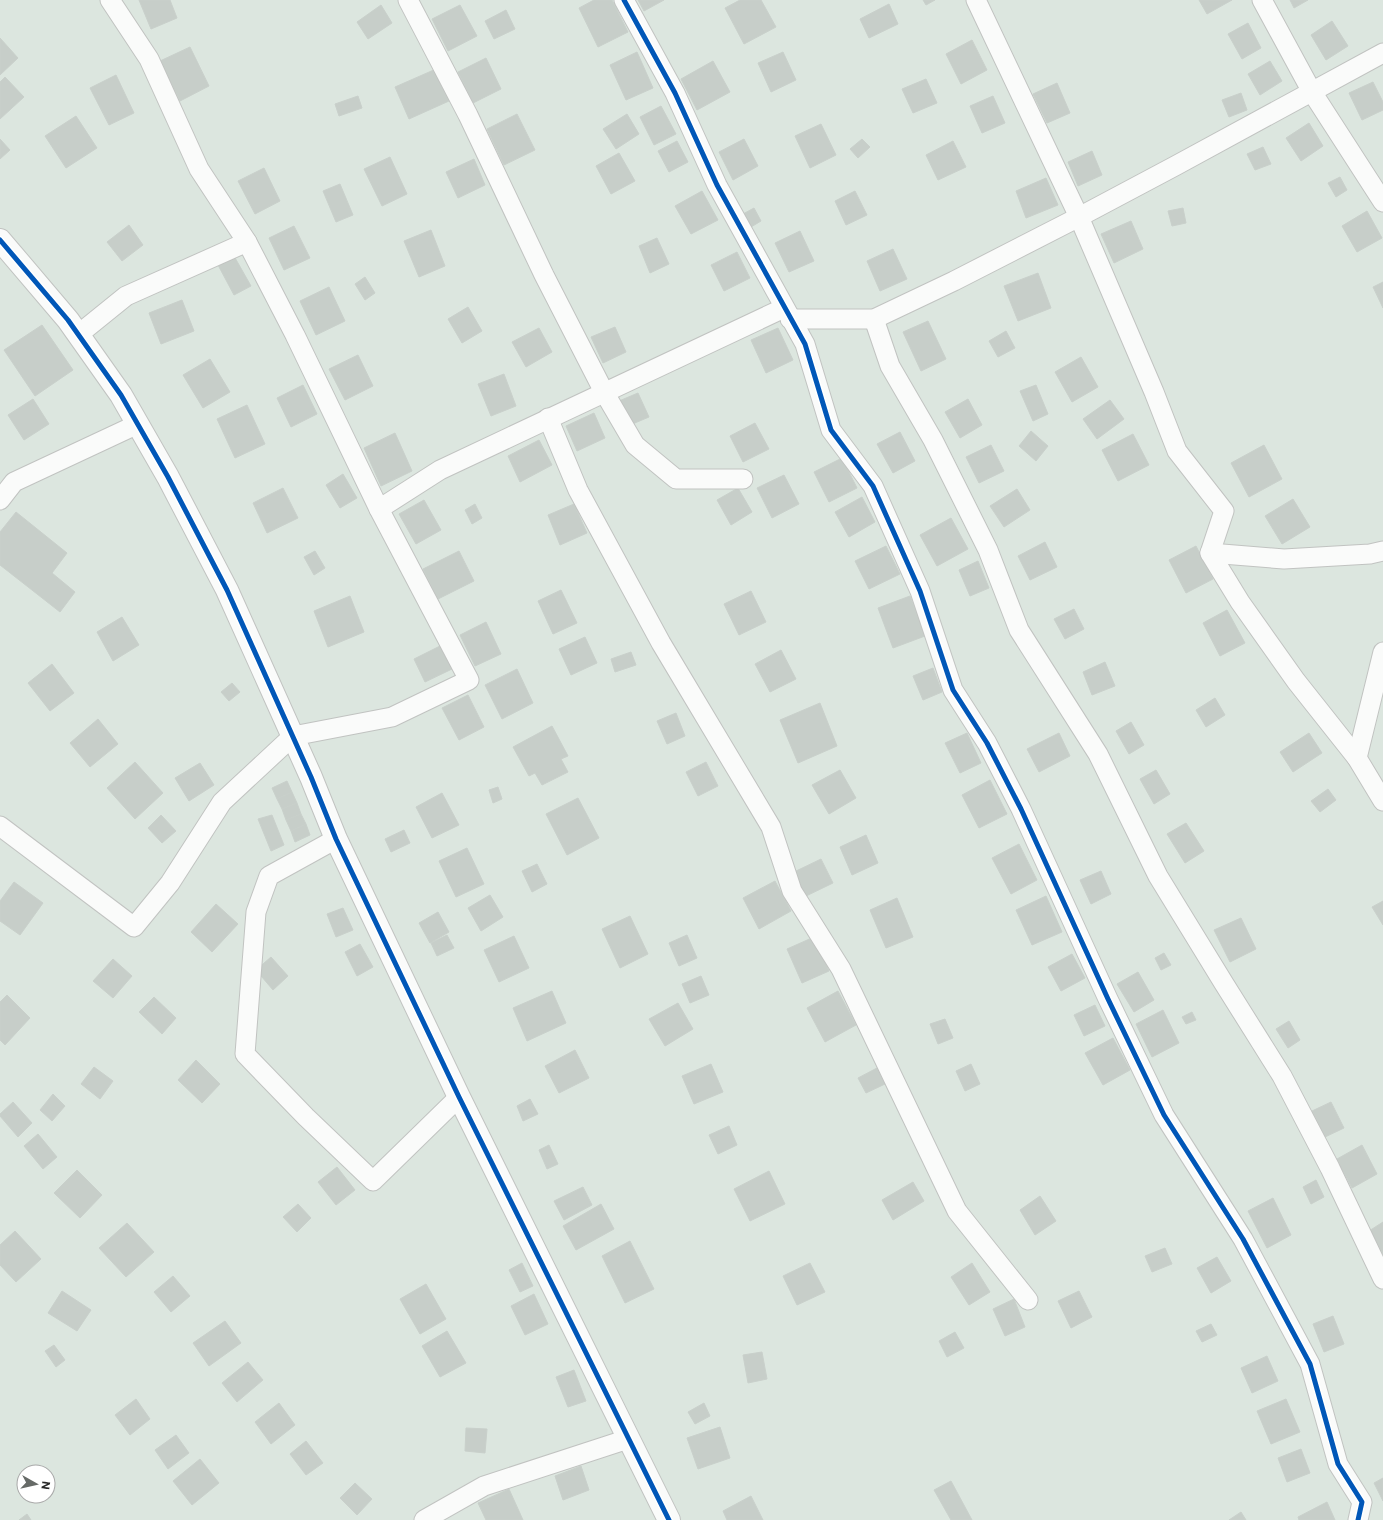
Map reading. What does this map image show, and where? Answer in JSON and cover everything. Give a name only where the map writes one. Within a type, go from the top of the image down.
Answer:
[{"type":"street","points":[[0,826],[134,927],[170,883],[222,802],[293,736],[392,717],[469,680],[379,510],[295,335],[247,242],[199,169],[149,59],[110,0]]},
{"type":"street","points":[[408,0],[468,115],[544,275],[604,392],[635,445],[676,479],[743,479]]},
{"type":"street","points":[[624,0],[675,93],[716,185],[805,344],[832,430],[873,486],[920,591],[953,690],[987,744],[1021,809],[1108,999],[1164,1115],[1243,1239],[1310,1364],[1338,1464],[1360,1511],[1369,1520]]},
{"type":"street","points":[[976,0],[1079,217],[1154,392],[1177,451],[1224,510],[1210,553],[1240,602],[1296,682],[1357,758],[1383,801]]},
{"type":"street","points":[[1262,0],[1312,92],[1383,202]]},
{"type":"street","points":[[379,510],[440,470],[604,392],[787,313],[874,319],[954,281],[1079,217],[1383,53]]},
{"type":"street","points":[[0,240],[79,334],[121,395],[168,477],[227,590],[293,736],[336,839],[459,1097],[669,1520]]},
{"type":"street","points":[[79,334],[126,296],[247,242]]},
{"type":"street","points":[[874,319],[890,366],[933,440],[988,550],[1019,630],[1098,754],[1158,876],[1222,982],[1282,1076],[1330,1168],[1383,1279]]},
{"type":"street","points":[[548,418],[578,490],[657,636],[771,827],[792,891],[841,969],[957,1211],[1028,1300]]},
{"type":"street","points":[[0,500],[14,482],[138,424]]},
{"type":"street","points":[[1210,553],[1284,559],[1370,554],[1383,550]]},
{"type":"street","points":[[1357,758],[1383,652]]},
{"type":"street","points":[[336,839],[269,876],[256,912],[245,1054],[306,1117],[373,1181],[459,1097]]},
{"type":"street","points":[[424,1520],[484,1486],[628,1438]]},
{"type":"building","points":[[139,0],[170,0],[177,18],[151,29]]},
{"type":"building","points":[[594,0],[612,0],[628,32],[598,47],[579,8]]},
{"type":"building","points":[[638,0],[664,0],[644,11]]},
{"type":"building","points":[[740,0],[761,0],[776,27],[744,44],[725,8]]},
{"type":"building","points":[[923,0],[935,0],[926,5]]},
{"type":"building","points":[[1199,0],[1232,0],[1207,14]]},
{"type":"building","points":[[1290,0],[1308,0],[1294,8]]},
{"type":"building","points":[[889,4],[898,24],[869,38],[860,19]]},
{"type":"building","points":[[381,5],[392,23],[368,39],[357,22]]},
{"type":"building","points":[[460,5],[477,36],[448,51],[432,19]]},
{"type":"building","points":[[506,10],[515,29],[494,39],[485,21]]},
{"type":"building","points":[[1332,21],[1348,46],[1326,60],[1311,35]]},
{"type":"building","points":[[1248,23],[1261,48],[1242,59],[1228,34]]},
{"type":"building","points":[[0,38],[18,58],[0,75]]},
{"type":"building","points":[[972,40],[987,70],[961,84],[946,54]]},
{"type":"building","points":[[190,47],[209,86],[180,101],[160,61]]},
{"type":"building","points":[[637,52],[653,88],[626,100],[610,65]]},
{"type":"building","points":[[783,52],[796,80],[771,92],[758,63]]},
{"type":"building","points":[[486,58],[501,89],[473,103],[458,72]]},
{"type":"building","points":[[713,61],[730,92],[697,110],[681,79]]},
{"type":"building","points":[[1270,61],[1282,81],[1260,95],[1248,74]]},
{"type":"building","points":[[436,69],[449,101],[409,119],[395,87]]},
{"type":"building","points":[[116,75],[134,113],[109,125],[90,88]]},
{"type":"building","points":[[5,77],[24,97],[0,119],[0,82]]},
{"type":"building","points":[[926,79],[937,103],[913,113],[902,89]]},
{"type":"building","points":[[1373,82],[1383,102],[1383,110],[1362,120],[1349,93]]},
{"type":"building","points":[[1057,83],[1070,113],[1047,123],[1033,94]]},
{"type":"building","points":[[1241,93],[1247,110],[1229,117],[1222,100]]},
{"type":"building","points":[[358,96],[362,108],[339,116],[335,104]]},
{"type":"building","points":[[993,96],[1005,123],[982,133],[970,106]]},
{"type":"building","points":[[661,106],[676,134],[654,145],[640,117]]},
{"type":"building","points":[[517,114],[535,150],[504,165],[487,129]]},
{"type":"building","points":[[627,114],[639,134],[616,149],[603,129]]},
{"type":"building","points":[[76,116],[97,148],[66,168],[45,136]]},
{"type":"building","points":[[1309,123],[1323,146],[1301,161],[1286,138]]},
{"type":"building","points":[[821,124],[836,155],[810,168],[795,136]]},
{"type":"building","points":[[0,139],[10,150],[0,159]]},
{"type":"building","points":[[744,139],[758,166],[733,180],[719,152]]},
{"type":"building","points":[[862,139],[870,147],[858,158],[850,149]]},
{"type":"building","points":[[677,141],[688,162],[669,172],[658,151]]},
{"type":"building","points":[[953,141],[966,167],[938,180],[926,155]]},
{"type":"building","points":[[1263,147],[1271,164],[1255,170],[1247,154]]},
{"type":"building","points":[[1092,151],[1102,175],[1078,186],[1068,162]]},
{"type":"building","points":[[619,153],[635,181],[611,194],[596,166]]},
{"type":"building","points":[[390,157],[407,194],[382,206],[364,169]]},
{"type":"building","points":[[474,159],[485,185],[458,198],[446,172]]},
{"type":"building","points":[[264,168],[280,201],[255,214],[238,181]]},
{"type":"building","points":[[1340,177],[1347,190],[1336,197],[1328,183]]},
{"type":"building","points":[[1046,178],[1058,205],[1026,218],[1016,191]]},
{"type":"building","points":[[340,184],[353,215],[336,222],[323,191]]},
{"type":"building","points":[[702,191],[718,220],[691,234],[675,206]]},
{"type":"building","points":[[855,191],[867,215],[846,225],[835,201]]},
{"type":"building","points":[[754,208],[761,221],[751,227],[743,214]]},
{"type":"building","points":[[1183,208],[1186,223],[1172,226],[1168,211]]},
{"type":"building","points":[[1367,211],[1382,238],[1357,252],[1342,226]]},
{"type":"building","points":[[1131,221],[1143,249],[1114,263],[1101,234]]},
{"type":"building","points":[[129,225],[143,245],[122,261],[107,242]]},
{"type":"building","points":[[294,226],[310,258],[284,270],[269,238]]},
{"type":"building","points":[[431,230],[445,266],[419,277],[404,241]]},
{"type":"building","points":[[800,231],[814,261],[789,272],[775,243]]},
{"type":"building","points":[[657,238],[669,264],[650,273],[639,246]]},
{"type":"building","points":[[893,249],[907,279],[880,291],[867,261]]},
{"type":"building","points":[[737,252],[750,278],[724,291],[711,265]]},
{"type":"building","points":[[234,256],[251,286],[234,295],[218,265]]},
{"type":"building","points":[[1038,273],[1051,308],[1018,321],[1004,286]]},
{"type":"building","points":[[365,277],[375,293],[365,300],[355,284]]},
{"type":"building","points":[[1383,282],[1383,308],[1373,287]]},
{"type":"building","points":[[329,287],[345,321],[316,335],[300,301]]},
{"type":"building","points":[[182,300],[194,331],[161,344],[149,313]]},
{"type":"building","points":[[468,307],[482,331],[462,343],[448,319]]},
{"type":"building","points":[[928,321],[946,359],[921,371],[903,332]]},
{"type":"building","points":[[42,325],[73,370],[35,396],[4,350]]},
{"type":"building","points":[[615,327],[626,352],[603,363],[591,337]]},
{"type":"building","points":[[539,328],[552,352],[526,367],[512,342]]},
{"type":"building","points":[[778,328],[793,360],[766,373],[751,340]]},
{"type":"building","points":[[1006,331],[1015,348],[998,357],[989,341]]},
{"type":"building","points":[[358,355],[373,386],[345,400],[329,369]]},
{"type":"building","points":[[1081,357],[1098,387],[1072,402],[1055,372]]},
{"type":"building","points":[[210,359],[230,392],[203,408],[183,375]]},
{"type":"building","points":[[504,374],[516,406],[491,416],[478,384]]},
{"type":"building","points":[[303,385],[317,414],[291,427],[277,398]]},
{"type":"building","points":[[1036,385],[1048,414],[1033,421],[1020,391]]},
{"type":"building","points":[[638,393],[649,417],[630,425],[619,401]]},
{"type":"building","points":[[33,399],[49,424],[24,440],[8,415]]},
{"type":"building","points":[[968,399],[982,425],[960,438],[945,412]]},
{"type":"building","points":[[1110,400],[1124,419],[1097,439],[1083,419]]},
{"type":"building","points":[[247,405],[265,444],[235,458],[217,419]]},
{"type":"building","points":[[594,413],[605,438],[577,451],[566,426]]},
{"type":"building","points":[[755,423],[769,449],[743,462],[730,436]]},
{"type":"building","points":[[1031,431],[1048,446],[1036,461],[1019,446]]},
{"type":"building","points":[[900,432],[915,461],[893,473],[877,444]]},
{"type":"building","points":[[395,433],[412,471],[381,486],[364,448]]},
{"type":"building","points":[[1133,434],[1149,465],[1118,481],[1102,450]]},
{"type":"building","points":[[539,440],[552,465],[520,482],[508,456]]},
{"type":"building","points":[[991,445],[1004,471],[979,483],[966,457]]},
{"type":"building","points":[[1264,445],[1282,479],[1249,497],[1231,463]]},
{"type":"building","points":[[842,458],[857,488],[829,502],[814,472]]},
{"type":"building","points":[[343,474],[357,498],[340,508],[326,485]]},
{"type":"building","points":[[784,475],[799,504],[772,518],[757,488]]},
{"type":"building","points":[[283,488],[298,518],[267,533],[253,503]]},
{"type":"building","points":[[738,488],[752,512],[731,525],[717,500]]},
{"type":"building","points":[[1017,489],[1030,510],[1004,527],[990,506]]},
{"type":"building","points":[[862,497],[875,522],[849,537],[835,512]]},
{"type":"building","points":[[1293,499],[1310,527],[1282,544],[1265,516]]},
{"type":"building","points":[[424,500],[441,530],[416,544],[399,514]]},
{"type":"building","points":[[475,504],[482,518],[472,524],[465,510]]},
{"type":"building","points":[[574,504],[587,533],[560,545],[548,515]]},
{"type":"building","points":[[16,512],[67,553],[52,573],[75,592],[60,612],[0,565],[0,532]]},
{"type":"building","points":[[951,518],[968,549],[937,566],[920,535]]},
{"type":"building","points":[[1045,542],[1057,567],[1030,580],[1018,556]]},
{"type":"building","points":[[886,546],[900,574],[869,589],[855,561]]},
{"type":"building","points":[[1196,546],[1213,579],[1186,593],[1169,560]]},
{"type":"building","points":[[315,551],[325,568],[314,575],[304,557]]},
{"type":"building","points":[[459,551],[474,581],[438,599],[423,569]]},
{"type":"building","points":[[978,561],[989,588],[970,596],[959,570]]},
{"type":"building","points":[[561,590],[577,623],[553,634],[538,601]]},
{"type":"building","points":[[751,591],[766,622],[739,635],[724,604]]},
{"type":"building","points":[[350,596],[364,632],[328,647],[314,611]]},
{"type":"building","points":[[910,596],[925,636],[893,648],[878,608]]},
{"type":"building","points":[[1074,609],[1084,629],[1065,639],[1054,619]]},
{"type":"building","points":[[1227,610],[1245,643],[1220,656],[1203,623]]},
{"type":"building","points":[[122,617],[139,645],[113,661],[97,632]]},
{"type":"building","points":[[486,622],[501,654],[475,666],[460,635]]},
{"type":"building","points":[[585,637],[597,663],[571,675],[559,649]]},
{"type":"building","points":[[440,646],[452,669],[425,682],[414,659]]},
{"type":"building","points":[[781,650],[796,679],[770,692],[755,664]]},
{"type":"building","points":[[631,652],[636,665],[615,672],[611,659]]},
{"type":"building","points":[[1105,662],[1115,686],[1092,695],[1083,672]]},
{"type":"building","points":[[52,664],[74,693],[50,711],[28,683]]},
{"type":"building","points":[[933,668],[942,692],[923,700],[913,676]]},
{"type":"building","points":[[517,669],[533,703],[502,719],[485,685]]},
{"type":"building","points":[[232,683],[240,692],[229,701],[221,692]]},
{"type":"building","points":[[468,695],[484,727],[459,740],[442,708]]},
{"type":"building","points":[[1215,698],[1225,715],[1206,727],[1196,710]]},
{"type":"building","points":[[820,703],[837,746],[798,763],[780,720]]},
{"type":"building","points":[[676,713],[685,736],[667,744],[657,721]]},
{"type":"building","points":[[98,719],[118,744],[90,767],[70,743]]},
{"type":"building","points":[[1131,722],[1144,745],[1129,754],[1116,731]]},
{"type":"building","points":[[552,726],[568,756],[561,759],[568,772],[542,785],[535,773],[529,776],[513,747]]},
{"type":"building","points":[[967,733],[981,763],[960,773],[945,743]]},
{"type":"building","points":[[1059,733],[1070,756],[1039,772],[1027,749]]},
{"type":"building","points":[[1309,733],[1322,753],[1293,772],[1280,752]]},
{"type":"building","points":[[135,762],[163,793],[135,819],[107,788]]},
{"type":"building","points":[[706,762],[718,786],[698,796],[686,772]]},
{"type":"building","points":[[200,763],[214,785],[189,801],[175,778]]},
{"type":"building","points":[[840,770],[856,798],[829,814],[812,785]]},
{"type":"building","points":[[1156,770],[1170,794],[1154,804],[1140,779]]},
{"type":"building","points":[[990,780],[1007,814],[979,828],[962,795]]},
{"type":"building","points":[[287,781],[292,792],[277,799],[272,788]]},
{"type":"building","points":[[498,787],[502,799],[493,803],[489,790]]},
{"type":"building","points":[[1328,789],[1336,800],[1320,812],[1311,801]]},
{"type":"building","points":[[292,792],[297,803],[282,809],[277,799]]},
{"type":"building","points":[[442,793],[459,825],[432,838],[416,807]]},
{"type":"building","points":[[578,798],[599,838],[567,855],[546,814]]},
{"type":"building","points":[[297,803],[301,814],[286,820],[282,809]]},
{"type":"building","points":[[301,814],[306,824],[291,831],[286,820]]},
{"type":"building","points":[[161,815],[176,831],[162,843],[148,828]]},
{"type":"building","points":[[272,815],[284,845],[271,851],[258,819]]},
{"type":"building","points":[[1186,823],[1204,851],[1185,863],[1167,834]]},
{"type":"building","points":[[306,824],[310,835],[295,842],[291,831]]},
{"type":"building","points":[[404,830],[410,843],[391,852],[385,839]]},
{"type":"building","points":[[866,835],[878,863],[852,875],[840,847]]},
{"type":"building","points":[[1019,844],[1037,880],[1011,894],[992,858]]},
{"type":"building","points":[[467,848],[484,884],[456,897],[439,861]]},
{"type":"building","points":[[821,859],[833,883],[804,897],[792,873]]},
{"type":"building","points":[[537,864],[547,884],[532,892],[522,871]]},
{"type":"building","points":[[1101,871],[1111,894],[1091,904],[1080,880]]},
{"type":"building","points":[[775,881],[791,911],[759,929],[743,898]]},
{"type":"building","points":[[14,882],[43,903],[20,935],[0,921],[0,901]]},
{"type":"building","points":[[490,895],[503,917],[481,931],[468,908]]},
{"type":"building","points":[[1046,896],[1062,932],[1032,945],[1016,910]]},
{"type":"building","points":[[897,898],[913,937],[886,948],[870,910]]},
{"type":"building","points":[[1383,901],[1383,925],[1372,907]]},
{"type":"building","points":[[216,904],[238,924],[212,952],[191,932]]},
{"type":"building","points":[[343,908],[353,930],[336,937],[327,914]]},
{"type":"building","points":[[438,912],[449,932],[430,943],[419,923]]},
{"type":"building","points":[[630,916],[648,954],[620,968],[602,929]]},
{"type":"building","points":[[1241,918],[1256,949],[1230,962],[1214,930]]},
{"type":"building","points":[[447,935],[454,948],[437,956],[431,943]]},
{"type":"building","points":[[687,935],[697,958],[679,966],[669,943]]},
{"type":"building","points":[[514,936],[529,968],[499,982],[484,950]]},
{"type":"building","points":[[814,937],[829,971],[802,983],[787,949]]},
{"type":"building","points":[[360,944],[373,967],[357,976],[345,952]]},
{"type":"building","points":[[1164,953],[1171,965],[1161,970],[1155,958]]},
{"type":"building","points":[[1072,954],[1085,978],[1061,991],[1048,967]]},
{"type":"building","points":[[271,957],[288,976],[273,990],[256,970]]},
{"type":"building","points":[[113,959],[132,976],[113,998],[93,981]]},
{"type":"building","points":[[1138,972],[1154,1000],[1134,1012],[1117,984]]},
{"type":"building","points":[[701,976],[709,995],[690,1003],[682,984]]},
{"type":"building","points":[[552,991],[566,1023],[527,1041],[513,1008]]},
{"type":"building","points":[[838,991],[856,1025],[825,1042],[807,1008]]},
{"type":"building","points":[[7,995],[30,1018],[5,1045],[0,1040],[0,1002]]},
{"type":"building","points":[[154,997],[176,1018],[162,1034],[139,1012]]},
{"type":"building","points":[[678,1003],[693,1029],[665,1046],[649,1019]]},
{"type":"building","points":[[1095,1005],[1105,1026],[1084,1036],[1074,1015]]},
{"type":"building","points":[[1163,1010],[1179,1043],[1152,1057],[1136,1024]]},
{"type":"building","points":[[1192,1012],[1196,1020],[1186,1024],[1182,1017]]},
{"type":"building","points":[[945,1019],[953,1038],[938,1044],[930,1024]]},
{"type":"building","points":[[1289,1021],[1300,1040],[1288,1048],[1276,1029]]},
{"type":"building","points":[[1113,1038],[1130,1070],[1103,1085],[1085,1053]]},
{"type":"building","points":[[575,1050],[589,1078],[559,1093],[545,1066]]},
{"type":"building","points":[[196,1060],[220,1084],[202,1103],[178,1080]]},
{"type":"building","points":[[711,1064],[723,1092],[694,1104],[682,1076]]},
{"type":"building","points":[[971,1064],[980,1084],[965,1091],[956,1071]]},
{"type":"building","points":[[94,1067],[113,1081],[100,1099],[81,1084]]},
{"type":"building","points":[[877,1068],[885,1084],[866,1093],[858,1078]]},
{"type":"building","points":[[53,1094],[65,1106],[52,1121],[40,1110]]},
{"type":"building","points":[[530,1099],[538,1114],[523,1121],[517,1106]]},
{"type":"building","points":[[13,1102],[32,1123],[18,1137],[0,1116],[0,1114]]},
{"type":"building","points":[[1331,1102],[1344,1128],[1325,1137],[1312,1111]]},
{"type":"building","points":[[729,1126],[737,1145],[718,1154],[709,1135]]},
{"type":"building","points":[[38,1134],[57,1157],[43,1169],[24,1146]]},
{"type":"building","points":[[549,1145],[558,1164],[547,1169],[539,1150]]},
{"type":"building","points":[[1362,1145],[1377,1174],[1352,1188],[1337,1159]]},
{"type":"building","points":[[337,1167],[355,1190],[336,1205],[318,1182]]},
{"type":"building","points":[[77,1170],[102,1195],[80,1218],[54,1193]]},
{"type":"building","points":[[769,1171],[785,1204],[750,1221],[734,1189]]},
{"type":"building","points":[[1316,1180],[1324,1197],[1311,1204],[1303,1187]]},
{"type":"building","points":[[913,1182],[924,1201],[893,1220],[882,1200]]},
{"type":"building","points":[[583,1187],[592,1205],[564,1220],[554,1201]]},
{"type":"building","points":[[1040,1196],[1056,1221],[1035,1235],[1020,1210]]},
{"type":"building","points":[[1273,1198],[1291,1235],[1267,1248],[1248,1211]]},
{"type":"building","points":[[298,1204],[311,1218],[297,1232],[283,1217]]},
{"type":"building","points":[[601,1204],[614,1229],[576,1250],[563,1226]]},
{"type":"building","points":[[1383,1222],[1383,1254],[1369,1231]]},
{"type":"building","points":[[127,1223],[154,1252],[126,1277],[99,1248]]},
{"type":"building","points":[[15,1231],[41,1259],[16,1282],[0,1265],[0,1245]]},
{"type":"building","points":[[630,1241],[654,1289],[625,1303],[602,1256]]},
{"type":"building","points":[[1165,1248],[1172,1264],[1152,1272],[1145,1256]]},
{"type":"building","points":[[1217,1257],[1231,1281],[1211,1293],[1197,1268]]},
{"type":"building","points":[[522,1263],[533,1286],[520,1292],[509,1270]]},
{"type":"building","points":[[810,1263],[825,1292],[797,1305],[783,1276]]},
{"type":"building","points":[[972,1263],[990,1292],[969,1305],[951,1277]]},
{"type":"building","points":[[173,1276],[190,1296],[171,1312],[154,1292]]},
{"type":"building","points":[[426,1284],[446,1319],[420,1334],[400,1299]]},
{"type":"building","points":[[62,1291],[91,1310],[77,1331],[48,1313]]},
{"type":"building","points":[[1079,1291],[1092,1317],[1071,1328],[1058,1301]]},
{"type":"building","points":[[534,1294],[548,1324],[525,1335],[511,1306]]},
{"type":"building","points":[[1014,1299],[1025,1327],[1005,1336],[993,1309]]},
{"type":"building","points":[[1333,1316],[1344,1344],[1324,1352],[1313,1324]]},
{"type":"building","points":[[225,1321],[241,1343],[209,1366],[193,1343]]},
{"type":"building","points":[[1211,1324],[1217,1335],[1202,1342],[1196,1331]]},
{"type":"building","points":[[447,1331],[466,1363],[440,1377],[422,1346]]},
{"type":"building","points":[[955,1332],[964,1348],[947,1357],[939,1341]]},
{"type":"building","points":[[54,1345],[65,1360],[56,1367],[45,1351]]},
{"type":"building","points":[[762,1352],[767,1379],[748,1383],[743,1355]]},
{"type":"building","points":[[1267,1356],[1278,1381],[1252,1393],[1241,1368]]},
{"type":"building","points":[[248,1362],[263,1380],[237,1402],[222,1383]]},
{"type":"building","points":[[574,1370],[586,1401],[568,1407],[556,1377]]},
{"type":"building","points":[[136,1399],[150,1419],[130,1435],[115,1415]]},
{"type":"building","points":[[1286,1399],[1300,1432],[1271,1444],[1257,1411]]},
{"type":"building","points":[[279,1403],[295,1425],[271,1444],[255,1422]]},
{"type":"building","points":[[704,1403],[710,1416],[695,1424],[688,1412]]},
{"type":"building","points":[[720,1427],[730,1458],[698,1469],[687,1438]]},
{"type":"building","points":[[466,1428],[487,1429],[485,1453],[465,1451]]},
{"type":"building","points":[[176,1435],[189,1453],[168,1469],[155,1450]]},
{"type":"building","points":[[306,1441],[323,1463],[306,1475],[290,1454]]},
{"type":"building","points":[[1301,1449],[1310,1473],[1287,1482],[1278,1458]]},
{"type":"building","points":[[200,1459],[219,1483],[192,1505],[173,1481]]},
{"type":"building","points":[[581,1466],[589,1490],[563,1500],[555,1476]]},
{"type":"building","points":[[1383,1478],[1383,1501],[1374,1483]]},
{"type":"building","points":[[951,1481],[972,1520],[951,1520],[934,1490]]},
{"type":"building","points":[[355,1483],[372,1499],[357,1515],[340,1498]]},
{"type":"building","points":[[509,1489],[523,1520],[486,1520],[478,1503]]},
{"type":"building","points":[[751,1496],[763,1520],[727,1520],[723,1511]]},
{"type":"building","points":[[1327,1502],[1335,1520],[1299,1520],[1298,1517]]},
{"type":"building","points":[[1241,1512],[1246,1520],[1229,1520]]},
{"type":"building","points":[[27,1514],[31,1520],[19,1520]]},
{"type":"cycle path","points":[[624,0],[675,93],[717,185],[805,344],[831,430],[873,486],[920,591],[953,690],[987,743],[1021,809],[1108,999],[1164,1115],[1243,1239],[1310,1364],[1338,1464],[1362,1502],[1358,1520]]},
{"type":"cycle path","points":[[0,240],[68,320],[121,395],[168,477],[227,590],[311,777],[336,839],[459,1097],[669,1520]]}]
